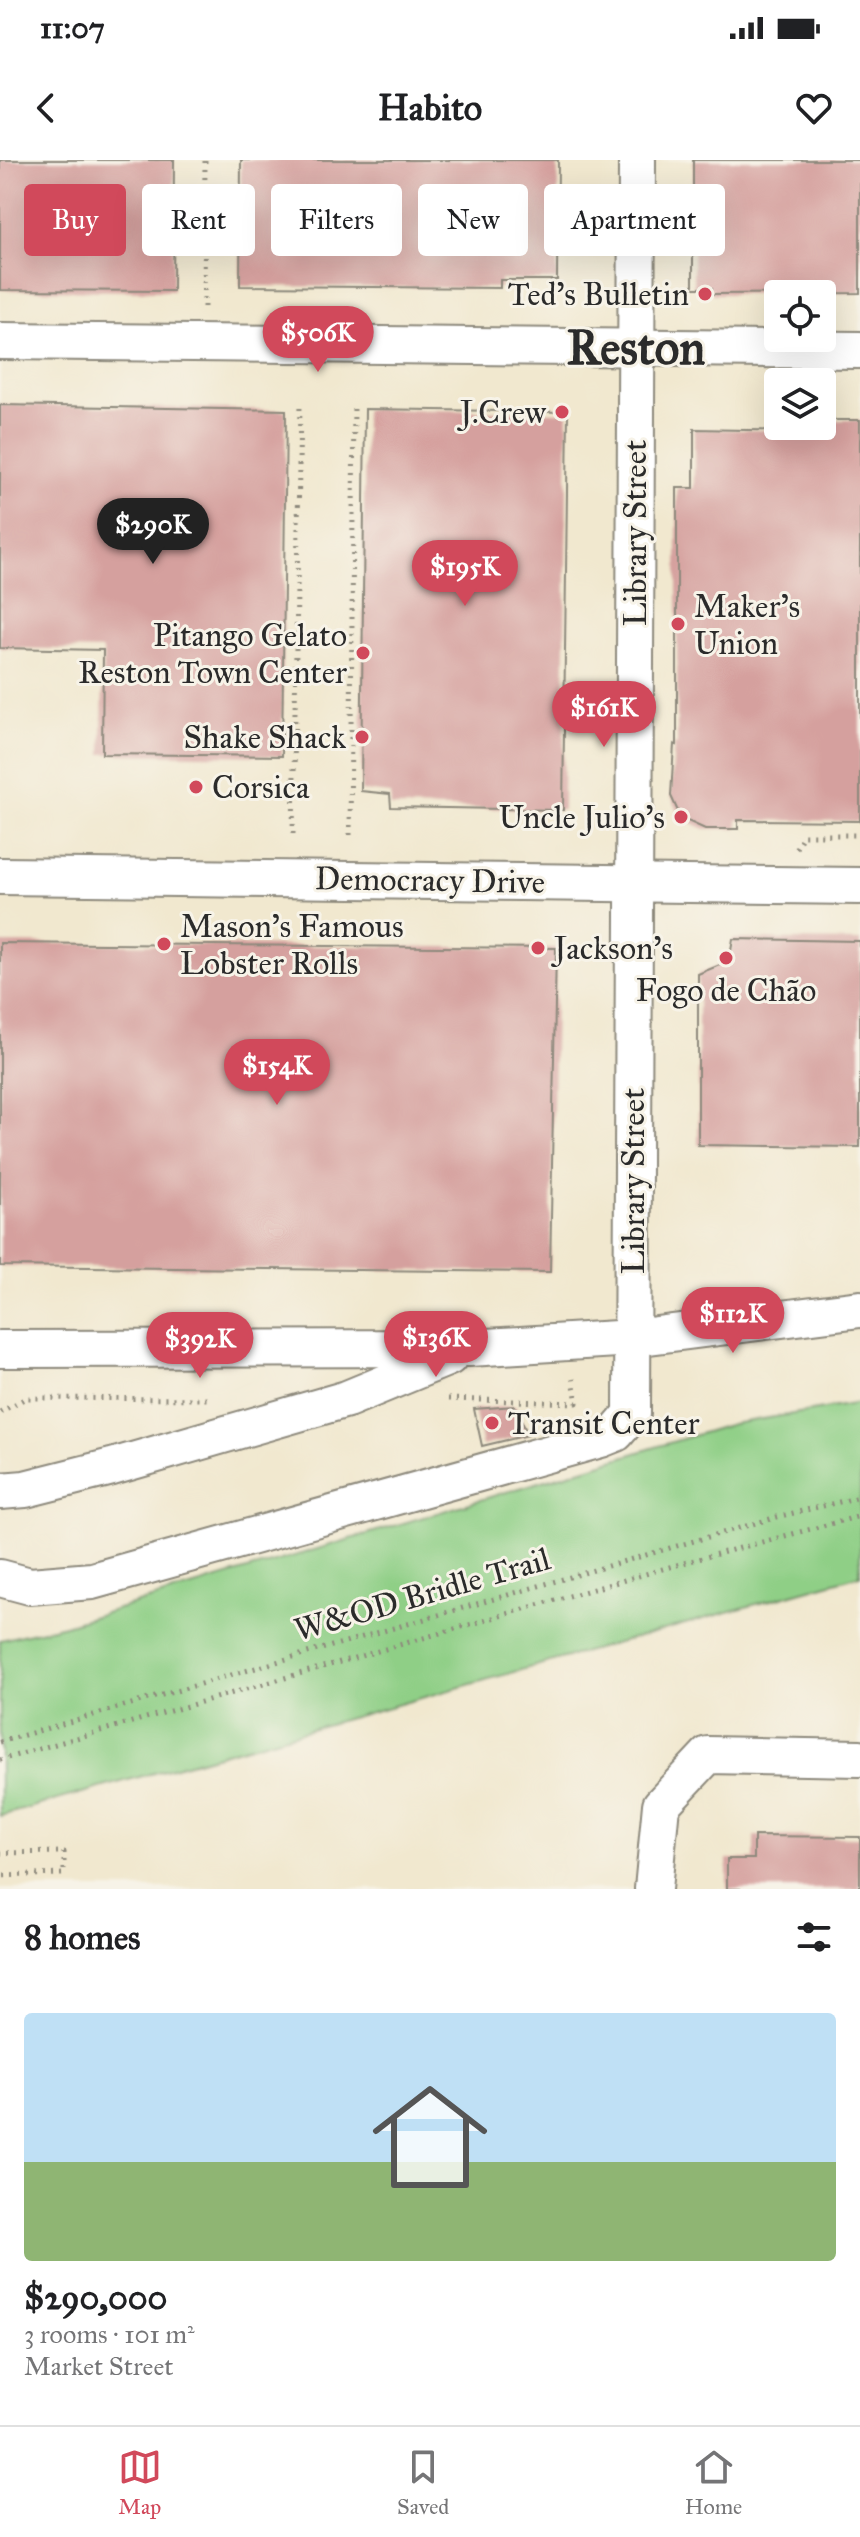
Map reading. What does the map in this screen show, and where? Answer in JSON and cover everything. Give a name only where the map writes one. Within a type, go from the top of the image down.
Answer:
[{"type":"street","name":"Library Street","points":[[0,1578],[30,1586],[92,1581],[616,1433],[632,1414],[637,160]]},
{"type":"street","points":[[0,341],[860,350]]},
{"type":"street","name":"Democracy Drive","points":[[0,876],[860,886]]},
{"type":"street","points":[[825,1312],[860,1302]]},
{"type":"street","points":[[0,1349],[469,1348],[633,1338],[860,1309]]},
{"type":"street","points":[[0,1491],[25,1489],[112,1467],[347,1399],[469,1348]]},
{"type":"street","points":[[653,1889],[661,1805],[708,1755],[860,1758]]},
{"type":"path","points":[[203,319],[205,160]]},
{"type":"path","points":[[293,834],[300,404]]},
{"type":"path","points":[[350,835],[354,405]]},
{"type":"path","points":[[446,1399],[577,1403],[573,1378]]},
{"type":"path","points":[[0,1412],[26,1398],[222,1399]]},
{"type":"path","name":"W&OD Bridle Trail","points":[[0,1742],[777,1517],[860,1497]]},
{"type":"path","points":[[0,1760],[687,1562],[860,1516]]},
{"type":"path","points":[[0,1853],[64,1852],[64,1874],[0,1876]]},
{"type":"green space","points":[[860,1403],[860,1575],[0,1816],[0,1640],[65,1625],[732,1424]]},
{"type":"building","points":[[0,160],[174,160],[174,184],[142,184],[142,256],[173,256],[173,291],[0,290]]},
{"type":"building","points":[[241,160],[558,160],[558,184],[544,184],[544,256],[557,256],[557,280],[500,280],[500,288],[240,286],[240,256],[255,256],[255,184],[241,184]]},
{"type":"building","points":[[693,160],[860,160],[860,293],[836,293],[836,280],[764,280],[764,294],[712,294],[712,288],[693,288],[693,256],[725,256],[725,184],[693,184]]},
{"type":"building","points":[[0,405],[286,410],[282,756],[102,754],[103,650],[0,648]]},
{"type":"building","points":[[365,409],[568,412],[563,810],[391,807],[390,794],[361,791]]},
{"type":"building","points":[[836,420],[860,420],[860,821],[738,820],[738,829],[705,829],[681,818],[671,796],[674,744],[677,745],[677,488],[694,488],[694,429],[764,430],[764,440],[836,440]]},
{"type":"building","points":[[733,939],[860,941],[860,1147],[698,1145],[698,974],[720,965],[731,951]]},
{"type":"building","points":[[0,943],[556,948],[550,1272],[0,1266]]},
{"type":"building","name":"Transit Center","points":[[515,1406],[528,1435],[482,1446],[474,1409]]},
{"type":"building","points":[[754,1836],[860,1837],[860,1889],[727,1889],[727,1859],[754,1859]]},
{"type":"place","name":"Ted's Bulletin","points":[[705,294]]},
{"type":"place","name":"J.Crew","points":[[562,412]]},
{"type":"place","name":"Maker's Union","points":[[678,624]]},
{"type":"place","name":"Pitango Gelato Reston Town Center","points":[[363,653]]},
{"type":"place","name":"Shake Shack","points":[[362,737]]},
{"type":"place","name":"Corsica","points":[[196,787]]},
{"type":"place","name":"Uncle Julio's","points":[[681,817]]},
{"type":"place","name":"Mason's Famous Lobster Rolls","points":[[164,944]]},
{"type":"place","name":"Jackson's","points":[[538,948]]},
{"type":"place","name":"Fogo de Chão","points":[[726,958]]},
{"type":"place","name":"Transit Center","points":[[492,1423]]},
{"type":"district","name":"Reston","points":[[636,347]]}]
